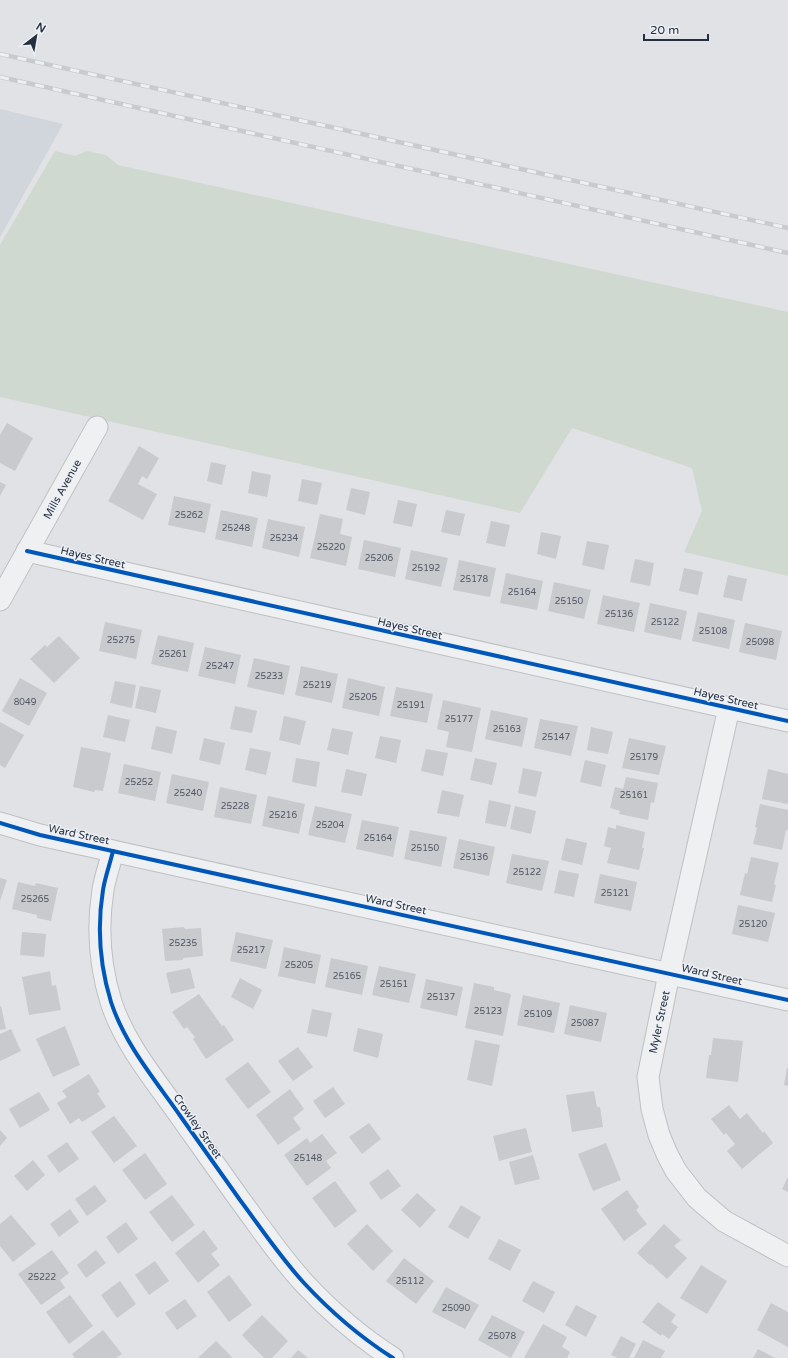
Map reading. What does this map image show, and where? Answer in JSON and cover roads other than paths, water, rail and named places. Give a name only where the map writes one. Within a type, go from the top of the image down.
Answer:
[{"type":"street","name":"Mills Avenue","points":[[0,600],[97,428]]},
{"type":"street","name":"Hayes Street","points":[[27,551],[788,722]]},
{"type":"street","name":"Myler Street","points":[[729,708],[669,974],[648,1076],[652,1109],[659,1135],[676,1171],[697,1198],[724,1221],[788,1256]]},
{"type":"street","name":"Ward Street","points":[[0,823],[40,835],[788,1000]]},
{"type":"street","name":"Crowley Street","points":[[113,851],[103,888],[100,911],[100,942],[105,981],[127,1040],[275,1248],[303,1282],[354,1330],[393,1358]]},
{"type":"railway","points":[[0,54],[788,228]]},
{"type":"railway","points":[[0,77],[788,253]]}]
